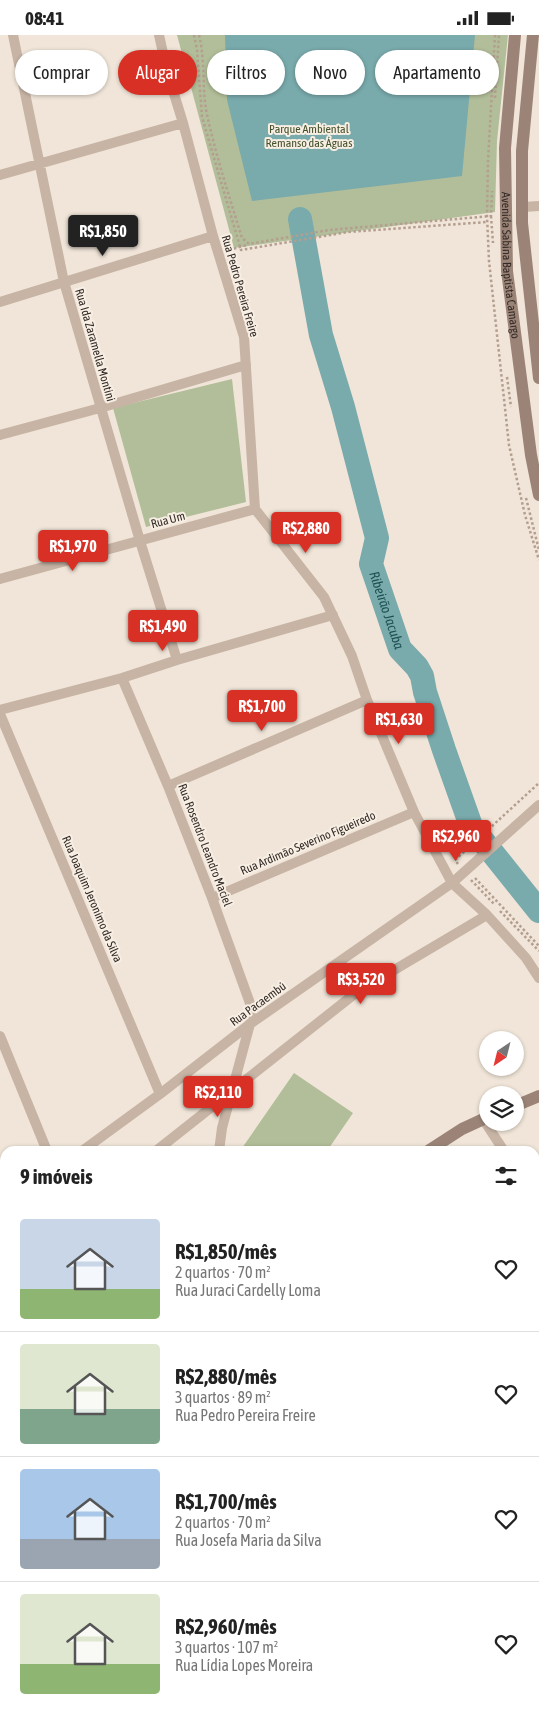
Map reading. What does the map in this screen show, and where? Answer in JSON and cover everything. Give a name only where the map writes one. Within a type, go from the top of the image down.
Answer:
[{"type":"main road","name":"Avenida Sabina Baptista Camargo","points":[[515,35],[505,148],[507,271],[531,455],[539,495]]},
{"type":"main road","name":"Avenida Sabina Baptista Camargo","points":[[533,35],[522,151],[522,227],[539,378]]},
{"type":"main road","points":[[524,1102],[539,1096]]},
{"type":"main road","points":[[436,1146],[462,1129],[479,1121]]},
{"type":"street","name":"Rua Ida Zaramella Montini","points":[[12,35],[64,282],[100,408],[177,660]]},
{"type":"street","name":"Rua Pedro Pereira Freire","points":[[159,35],[166,71],[183,123],[213,236],[244,337],[255,509]]},
{"type":"street","points":[[0,175],[183,123]]},
{"type":"street","points":[[523,207],[539,206]]},
{"type":"street","points":[[0,302],[213,236]]},
{"type":"street","points":[[0,435],[246,365]]},
{"type":"street","points":[[255,509],[324,597],[352,656],[367,701],[414,811],[452,883],[487,915],[526,958],[539,978]]},
{"type":"street","name":"Rua Um","points":[[0,579],[255,509]]},
{"type":"street","points":[[0,712],[122,679],[177,660],[333,615]]},
{"type":"street","name":"Rua Rosendro Leandro Maciel","points":[[122,679],[168,786],[212,898],[251,1006],[250,1024],[222,1128],[220,1146]]},
{"type":"street","points":[[168,786],[367,701]]},
{"type":"street","name":"Rua Joaquim Jeronimo da Silva","points":[[0,712],[160,1094]]},
{"type":"street","name":"Rua Pacaembú","points":[[89,1146],[250,1024],[452,883],[539,805]]},
{"type":"street","name":"Rua Ardimão Severino Figueiredo","points":[[212,898],[414,811]]},
{"type":"street","points":[[162,1146],[357,993],[487,915]]},
{"type":"street","points":[[0,1036],[45,1146]]},
{"type":"street","points":[[492,1131],[501,1146]]},
{"type":"path","points":[[194,35],[197,50],[202,117],[241,250],[348,232],[488,222]]},
{"type":"path","points":[[199,35],[203,50],[207,118],[242,239],[249,244]]},
{"type":"path","points":[[495,35],[488,161],[487,216],[489,261],[509,445],[525,515],[539,560]]},
{"type":"path","points":[[219,253],[249,244],[329,230],[491,216],[499,35]]},
{"type":"path","points":[[539,783],[456,860],[539,951]]},
{"type":"path","points":[[466,871],[539,946]]},
{"type":"green space","name":"Parque Ambiental Remanso das Águas","points":[[177,35],[508,35],[497,141],[495,212],[234,248],[193,95],[197,95],[197,50],[181,50]]},
{"type":"green space","points":[[232,379],[246,502],[146,527],[113,408]]},
{"type":"green space","points":[[294,1073],[353,1113],[330,1146],[243,1146]]},
{"type":"water","points":[[225,35],[475,35],[474,50],[375,50],[375,95],[469,95],[462,176],[252,201],[227,95],[285,95],[285,50],[225,50]]},
{"type":"waterway","name":"Ribeirão Jacuba","points":[[300,219],[321,335],[343,407],[377,538],[371,564],[400,649],[417,667],[422,676],[425,692],[471,826],[539,911]]}]
